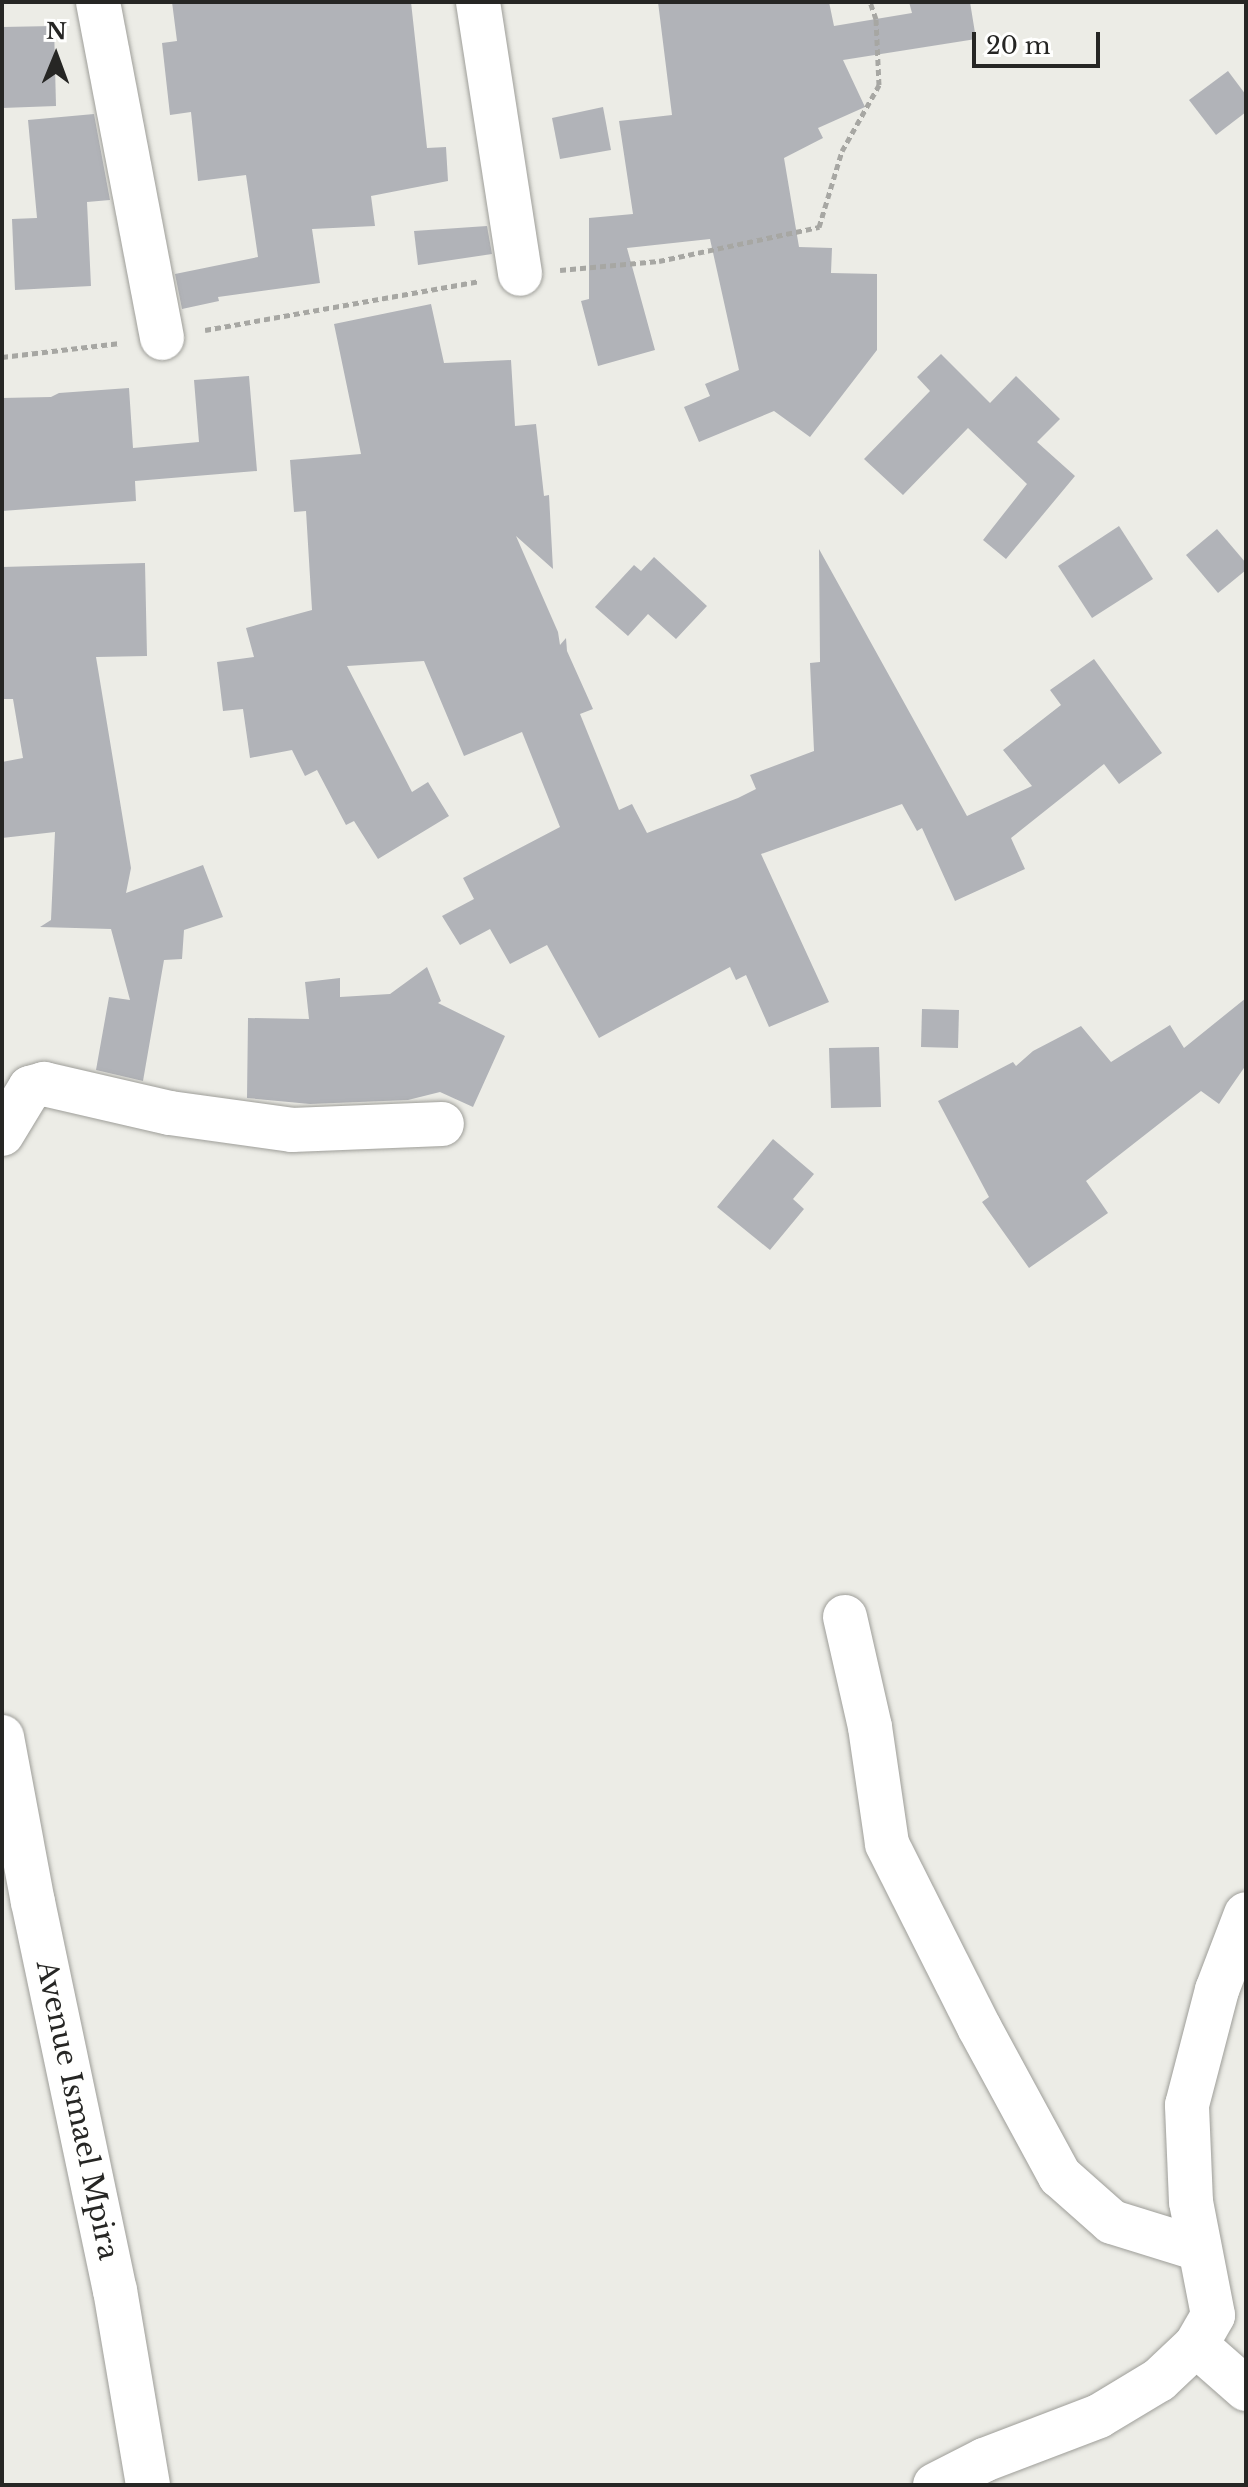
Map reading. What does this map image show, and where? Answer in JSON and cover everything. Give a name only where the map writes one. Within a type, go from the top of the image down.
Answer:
[{"type":"street","points":[[98,2],[162,338]]},
{"type":"street","points":[[478,2],[520,274]]},
{"type":"street","points":[[2,1134],[30,1088],[44,1084],[170,1113],[292,1130],[442,1124]]},
{"type":"street","points":[[845,1617],[870,1727],[887,1844],[979,2027],[1060,2176],[1112,2222],[1199,2249]]},
{"type":"street","name":"Avenue Ismael Mpira","points":[[2,1737],[33,1902],[115,2290],[148,2485]]},
{"type":"street","points":[[935,2485],[984,2460],[1099,2416],[1159,2380],[1196,2345],[1213,2315],[1191,2202],[1187,2105],[1217,1990],[1246,1914]]},
{"type":"street","points":[[1196,2345],[1246,2389]]},
{"type":"building","points":[[172,2],[411,2],[427,148],[446,147],[448,181],[371,196],[375,226],[312,229],[320,283],[218,297],[219,301],[182,309],[175,274],[258,257],[246,175],[198,181],[191,112],[170,115],[162,43],[177,41]]},
{"type":"building","points":[[658,2],[829,2],[834,26],[912,13],[909,2],[970,2],[976,39],[843,60],[865,107],[818,128],[823,138],[784,158],[799,247],[832,248],[831,273],[877,274],[877,350],[810,437],[774,411],[699,442],[684,407],[710,396],[705,384],[739,370],[710,239],[627,248],[655,350],[598,366],[581,301],[589,299],[589,218],[633,214],[619,121],[672,115]]},
{"type":"building","points":[[54,26],[56,106],[2,108],[2,27]]},
{"type":"building","points":[[1228,71],[1246,95],[1246,112],[1216,135],[1189,100]]},
{"type":"building","points":[[603,107],[611,150],[560,159],[552,118]]},
{"type":"building","points":[[94,114],[110,200],[87,202],[91,286],[15,290],[12,219],[37,218],[28,120]]},
{"type":"building","points":[[487,226],[492,254],[418,265],[414,231]]},
{"type":"building","points":[[431,304],[444,363],[511,360],[515,426],[536,424],[544,496],[549,495],[553,569],[516,536],[558,632],[560,645],[566,638],[567,651],[593,709],[580,714],[619,810],[632,804],[647,833],[738,798],[756,789],[750,775],[814,751],[810,663],[820,662],[819,549],[967,816],[1032,786],[1003,750],[1061,705],[1050,690],[1094,659],[1162,753],[1119,784],[1104,764],[1011,838],[1025,869],[955,901],[922,828],[917,831],[902,804],[761,854],[829,1002],[769,1027],[746,975],[736,980],[730,967],[599,1038],[547,945],[510,964],[490,929],[460,945],[442,916],[474,899],[463,878],[560,827],[522,732],[464,756],[424,661],[347,666],[412,792],[428,782],[449,816],[378,859],[354,821],[346,825],[317,770],[305,776],[292,750],[250,758],[243,709],[223,711],[217,662],[254,657],[246,628],[312,610],[306,511],[294,512],[290,460],[361,454],[334,324]]},
{"type":"building","points":[[941,354],[990,403],[1016,376],[1060,419],[1037,442],[1075,476],[1006,559],[983,540],[1027,484],[968,428],[903,495],[864,459],[930,391],[917,377]]},
{"type":"building","points":[[249,376],[257,471],[135,481],[136,501],[2,511],[2,398],[51,397],[59,393],[129,388],[133,448],[199,442],[194,380]]},
{"type":"building","points":[[1119,526],[1153,579],[1092,618],[1058,566]]},
{"type":"building","points":[[1217,529],[1246,563],[1246,570],[1218,593],[1186,555]]},
{"type":"building","points":[[654,557],[707,606],[676,639],[648,614],[628,636],[595,607],[634,565],[641,571]]},
{"type":"building","points":[[145,563],[147,656],[96,657],[131,868],[126,893],[203,865],[223,917],[184,930],[182,959],[164,960],[143,1081],[96,1070],[109,997],[130,1000],[111,929],[40,927],[51,920],[55,832],[2,838],[2,762],[23,758],[13,699],[2,699],[2,567]]},
{"type":"building","points":[[427,967],[441,1001],[438,1003],[505,1036],[473,1107],[440,1092],[408,1100],[310,1104],[247,1098],[248,1018],[309,1019],[305,982],[340,978],[340,997],[390,994]]},
{"type":"building","points":[[1246,998],[1246,1065],[1219,1104],[1201,1091],[1086,1181],[1108,1213],[1029,1268],[982,1202],[989,1197],[938,1101],[1013,1062],[1016,1066],[1033,1051],[1081,1026],[1111,1062],[1170,1025],[1184,1048]]},
{"type":"building","points":[[922,1009],[959,1010],[958,1048],[921,1047]]},
{"type":"building","points":[[879,1047],[881,1107],[831,1108],[829,1048]]},
{"type":"building","points":[[773,1139],[814,1174],[793,1199],[804,1209],[770,1250],[717,1207]]}]
